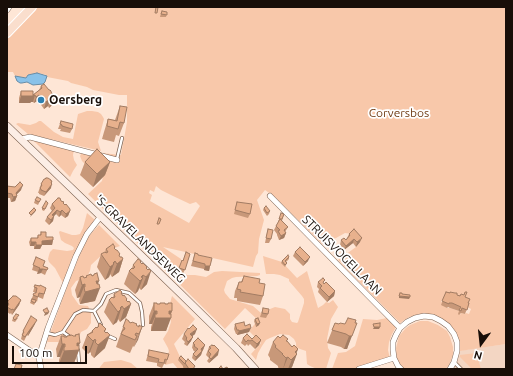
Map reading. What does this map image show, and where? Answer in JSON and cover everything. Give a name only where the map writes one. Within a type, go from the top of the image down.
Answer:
[{"type":"main road","points":[[7,33],[32,7]]},
{"type":"street","name":"'S-GRAVELANDSEWEG","points":[[7,126],[191,304],[255,369]]},
{"type":"street","points":[[21,140],[30,137],[117,160]]},
{"type":"street","name":"STRUISVOGELLAAN","points":[[270,196],[400,328]]},
{"type":"street","points":[[40,369],[39,358],[76,256],[87,234],[101,216]]},
{"type":"street","points":[[401,369],[394,358],[393,342],[396,334],[407,322],[424,316],[433,317],[441,321],[448,326],[454,334],[457,342],[457,351],[450,369]]},
{"type":"street","points":[[7,335],[39,358]]},
{"type":"street","points":[[358,369],[394,358]]},
{"type":"lane","points":[[117,160],[122,138]]},
{"type":"lane","points":[[94,311],[101,304],[106,294],[116,290],[123,291],[129,293],[140,303],[143,325]]},
{"type":"lane","points":[[47,333],[55,335],[63,332],[75,314],[83,310],[94,311]]},
{"type":"lane","points":[[94,311],[102,329]]},
{"type":"lane","points":[[63,332],[72,339]]},
{"type":"lane","points":[[104,334],[115,339]]},
{"type":"lane","points":[[78,349],[79,362]]},
{"type":"lane","points":[[454,362],[461,369]]},
{"type":"shaded area","points":[[506,344],[506,369],[450,369],[457,351]]},
{"type":"green space","name":"Corversbos","points":[[33,7],[506,7],[506,344],[460,351],[459,341],[455,331],[448,323],[439,317],[429,314],[419,314],[409,317],[400,323],[338,260],[356,247],[360,242],[352,234],[345,233],[322,244],[275,197],[265,190],[257,200],[264,220],[259,239],[258,253],[253,267],[163,247],[181,259],[180,269],[187,275],[206,277],[214,272],[222,271],[260,273],[260,275],[257,276],[232,278],[227,281],[224,290],[230,299],[253,306],[261,313],[264,314],[275,307],[285,309],[290,314],[290,319],[292,322],[297,323],[304,303],[304,299],[289,279],[280,275],[266,274],[263,256],[282,262],[297,278],[307,271],[318,308],[326,302],[329,303],[333,300],[338,307],[331,319],[327,339],[328,348],[331,353],[326,369],[317,369],[307,364],[306,351],[296,347],[294,339],[289,335],[280,334],[266,340],[258,353],[256,360],[251,354],[261,343],[249,331],[258,320],[245,308],[225,329],[88,194],[102,181],[104,171],[85,164],[80,156],[83,151],[121,155],[127,122],[127,95],[93,90],[68,81],[47,77],[43,74],[37,73],[28,75],[26,78],[15,76],[13,72],[7,72],[7,36]],"holes":[[[156,186],[190,204],[196,202],[200,206],[189,223],[150,201],[152,195],[149,193],[150,190],[154,192]],[[442,300],[471,309],[469,314],[461,313],[460,315],[459,311],[447,308],[441,301]]]},
{"type":"green space","points":[[87,111],[98,112],[104,119],[98,142],[101,151],[28,134],[16,124],[30,125],[41,121],[54,132],[63,137],[73,139],[78,114]]},
{"type":"green space","points":[[34,141],[74,150],[74,160],[77,165],[70,177]]},
{"type":"green space","points":[[87,213],[95,220],[72,258],[63,283],[55,268],[49,262],[48,259],[50,252],[53,249],[67,251],[73,250],[74,248],[72,246],[61,240],[59,232],[72,235],[80,234]]},
{"type":"green space","points":[[99,225],[120,246],[106,251],[91,265],[87,277],[76,281],[71,288],[72,295],[79,305],[88,306],[91,313],[91,323],[87,329],[81,332],[78,339],[47,342],[78,259],[89,236]]},
{"type":"green space","points":[[172,296],[195,319],[174,344],[181,359],[189,369],[178,369],[173,363],[165,365],[169,351],[163,339],[171,322],[169,307]]},
{"type":"green space","points":[[387,318],[396,327],[389,342],[388,350],[390,359],[356,369],[332,369],[338,353],[346,352],[355,346],[363,319],[377,320]]},
{"type":"green space","points":[[420,321],[428,321],[447,331],[453,347],[453,355],[446,369],[403,369],[397,361],[396,348],[399,336],[410,325]]},
{"type":"green space","points":[[476,353],[481,369],[472,369],[460,357],[460,355]]},
{"type":"green space","points":[[121,360],[131,363],[138,369],[99,369],[104,362]]},
{"type":"water","points":[[37,73],[47,76],[43,84],[33,85],[27,82],[20,83],[17,81],[15,76],[26,78],[28,75]]},
{"type":"building","points":[[156,7],[158,7],[157,13],[155,13]]},
{"type":"building","points":[[162,11],[167,12],[167,15],[161,14]]},
{"type":"building","points":[[44,84],[55,98],[46,102],[41,96],[39,95],[36,97],[33,95],[42,88],[41,86]]},
{"type":"building","points":[[21,91],[33,91],[33,96],[21,96]]},
{"type":"building","points":[[120,106],[127,107],[124,123],[120,122],[118,129],[107,126],[108,119],[117,121]]},
{"type":"building","points":[[61,121],[73,124],[72,129],[62,126],[60,124]]},
{"type":"building","points":[[97,149],[110,162],[97,174],[85,162]]},
{"type":"building","points":[[46,178],[52,181],[52,184],[46,192],[40,188],[44,179]]},
{"type":"building","points":[[20,182],[23,185],[16,193],[17,196],[13,197],[12,194],[7,193],[7,186],[15,187]]},
{"type":"building","points":[[37,197],[41,199],[39,202],[35,200]]},
{"type":"building","points":[[58,198],[64,202],[63,203],[65,205],[66,204],[70,211],[66,214],[62,210],[60,212],[57,210],[52,215],[54,216],[51,220],[47,217],[55,208],[52,204]]},
{"type":"building","points":[[46,201],[48,203],[45,209],[42,208]]},
{"type":"building","points":[[237,202],[252,204],[250,214],[235,210]]},
{"type":"building","points":[[266,206],[270,211],[267,213],[264,208]]},
{"type":"building","points":[[34,208],[36,210],[31,215],[29,213]]},
{"type":"building","points":[[281,213],[284,214],[282,219],[279,219]]},
{"type":"building","points":[[159,218],[161,219],[159,224],[157,224]]},
{"type":"building","points":[[280,219],[288,227],[284,230],[286,233],[281,236],[278,231],[280,230],[276,226]]},
{"type":"building","points":[[268,229],[273,230],[271,239],[266,238]]},
{"type":"building","points":[[354,229],[362,238],[357,242],[354,239],[346,246],[341,240],[344,238],[346,240]]},
{"type":"building","points":[[41,232],[46,232],[46,237],[53,237],[53,240],[42,241],[42,245],[36,245],[36,242],[31,242],[31,238],[38,238],[38,235],[41,235]]},
{"type":"building","points":[[113,244],[115,247],[114,248],[120,254],[120,257],[123,259],[117,264],[115,261],[110,267],[101,254],[108,252],[106,249]]},
{"type":"building","points":[[300,247],[310,257],[305,262],[295,252]]},
{"type":"building","points":[[186,252],[190,254],[185,270],[179,268]]},
{"type":"building","points":[[195,253],[212,258],[210,266],[205,266],[205,264],[193,261]]},
{"type":"building","points":[[288,255],[289,257],[285,261],[287,263],[285,265],[282,261]]},
{"type":"building","points":[[36,257],[45,261],[43,266],[48,268],[47,270],[39,269],[40,268],[33,265]]},
{"type":"building","points":[[138,259],[147,267],[146,268],[148,270],[149,269],[151,271],[146,277],[143,275],[141,277],[143,278],[140,281],[129,271],[135,267],[133,265]]},
{"type":"building","points":[[97,273],[99,281],[96,281],[100,288],[85,292],[85,284],[82,285],[80,277],[83,276],[84,278],[91,274],[92,276]]},
{"type":"building","points":[[244,276],[260,279],[259,283],[265,284],[263,296],[240,292],[241,290],[237,289],[239,282],[242,282]]},
{"type":"building","points":[[323,278],[325,280],[323,282],[324,284],[326,282],[335,291],[329,297],[320,288],[322,286],[318,282]]},
{"type":"building","points":[[35,285],[40,285],[46,288],[44,294],[39,293],[38,297],[33,295],[36,293],[37,288],[34,287]]},
{"type":"building","points":[[120,290],[123,296],[124,295],[127,299],[126,300],[131,304],[124,309],[122,306],[118,312],[109,300],[112,297],[115,297],[114,294]]},
{"type":"building","points":[[446,292],[457,293],[457,295],[460,296],[461,294],[464,295],[465,292],[467,292],[465,297],[470,299],[467,310],[462,308],[461,311],[459,310],[461,307],[442,301]]},
{"type":"building","points":[[400,293],[410,295],[410,297],[399,296]]},
{"type":"building","points":[[13,296],[16,296],[21,300],[14,310],[12,310],[7,307],[9,304],[8,301]]},
{"type":"building","points":[[32,299],[36,300],[35,303],[31,301]]},
{"type":"building","points":[[154,303],[172,303],[172,311],[169,311],[171,318],[155,318],[157,311],[154,311]]},
{"type":"building","points":[[47,308],[49,312],[45,313],[43,310]]},
{"type":"building","points":[[263,308],[269,309],[268,314],[262,313]]},
{"type":"building","points":[[16,314],[19,315],[15,320],[13,318]]},
{"type":"building","points":[[31,316],[37,320],[25,337],[22,335],[24,332],[23,331]]},
{"type":"building","points":[[258,318],[260,323],[257,324],[255,319]]},
{"type":"building","points":[[348,318],[356,320],[355,323],[357,323],[352,336],[332,330],[335,323],[345,324]]},
{"type":"building","points":[[126,319],[131,323],[137,324],[136,325],[139,327],[139,325],[142,327],[139,334],[136,333],[135,335],[137,336],[135,340],[121,334],[125,328],[123,327]]},
{"type":"building","points":[[244,322],[245,326],[250,324],[251,328],[239,331],[237,330],[235,324]]},
{"type":"building","points":[[100,323],[106,329],[104,331],[110,335],[98,345],[95,342],[95,339],[93,341],[87,335],[93,332],[92,331],[99,326],[98,325]]},
{"type":"building","points":[[380,323],[380,327],[374,327],[373,324]]},
{"type":"building","points":[[193,325],[197,329],[190,334],[193,337],[188,342],[184,334],[188,328],[189,329]]},
{"type":"building","points":[[79,334],[80,343],[77,343],[77,346],[79,345],[79,350],[64,351],[65,344],[62,344],[61,336],[76,336],[75,335]]},
{"type":"building","points":[[247,334],[252,339],[256,335],[261,340],[257,344],[252,340],[248,340],[246,342],[243,338]]},
{"type":"building","points":[[283,335],[288,339],[286,341],[292,347],[294,345],[298,349],[295,352],[297,354],[291,360],[288,357],[286,358],[275,347],[276,346],[273,342],[278,336],[280,338]]},
{"type":"building","points":[[198,338],[205,345],[196,357],[193,354],[198,349],[193,343]]},
{"type":"building","points":[[212,345],[219,350],[211,359],[209,357],[211,354],[208,351],[211,348],[209,347]]},
{"type":"building","points":[[149,350],[169,354],[167,360],[165,359],[164,363],[158,362],[159,359],[148,356]]},
{"type":"building","points":[[181,356],[186,361],[185,364],[179,358]]},
{"type":"building","points":[[188,359],[195,366],[193,369],[189,369],[185,363]]},
{"type":"building","points":[[16,364],[22,365],[21,369],[14,369]]},
{"type":"place","name":"Oersberg","points":[[41,100]]}]
